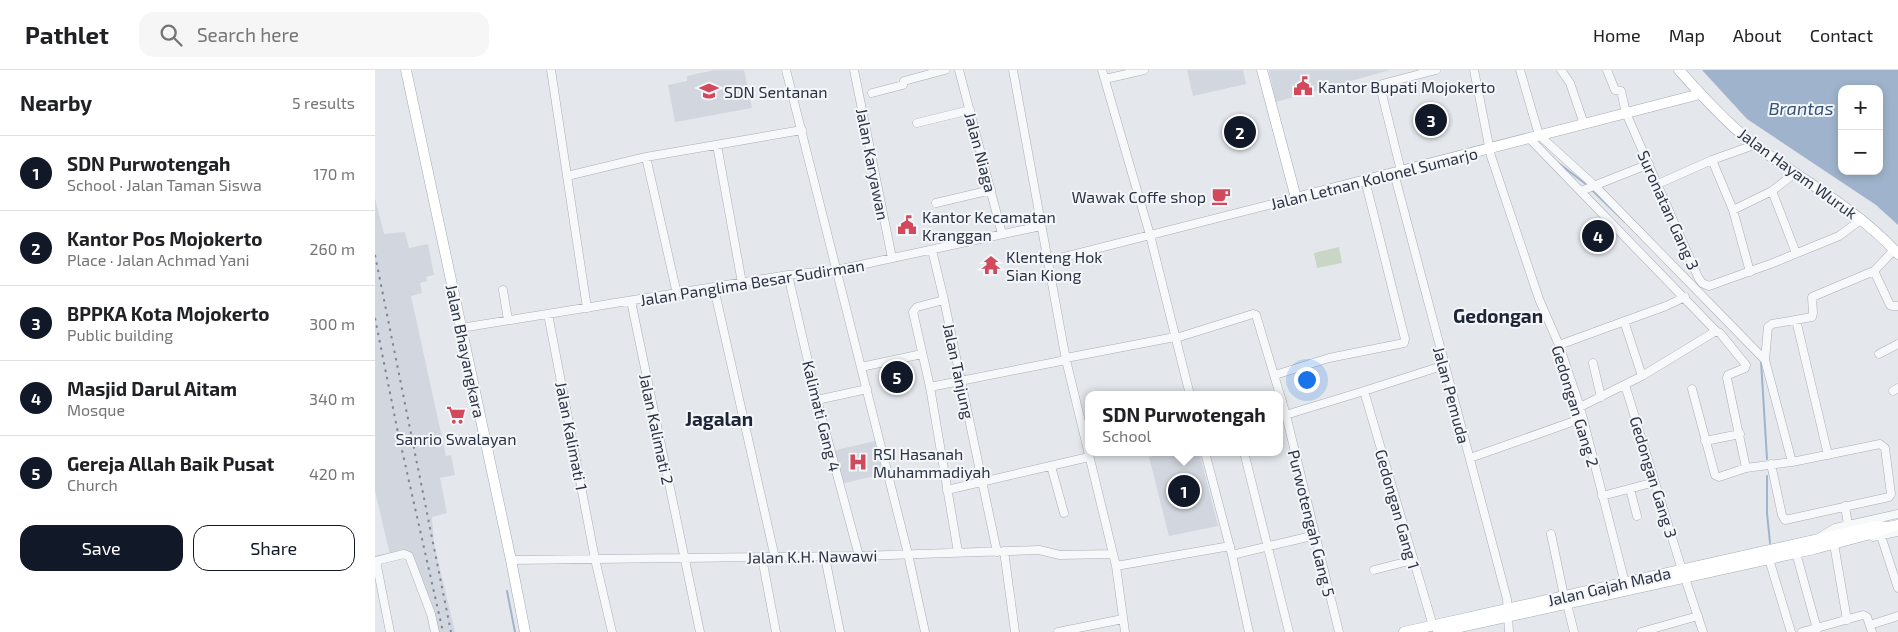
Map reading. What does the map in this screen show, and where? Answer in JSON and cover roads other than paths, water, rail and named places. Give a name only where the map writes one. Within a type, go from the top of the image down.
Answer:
[{"type":"main road","points":[[401,70],[409,88]]},
{"type":"main road","name":"Jalan Bhayangkara","points":[[406,70],[525,632]]},
{"type":"main road","points":[[1263,70],[1296,198]]},
{"type":"main road","name":"Jalan Hayam Wuruk","points":[[1679,70],[1700,94],[1754,145],[1862,219],[1896,252]]},
{"type":"main road","name":"Jalan Letnan Kolonel Sumarjo","points":[[1296,198],[1490,148],[1583,121],[1626,113],[1700,94]]},
{"type":"main road","name":"Jalan Gajah Mada","points":[[1565,598],[1895,528]]},
{"type":"main road","name":"Jalan Gajah Mada","points":[[1404,632],[1435,629],[1507,613],[1625,582],[1769,559],[1795,553],[1814,544]]},
{"type":"main road","name":"Jalan Gajah Mada","points":[[1435,629],[1456,630],[1507,613]]},
{"type":"street","points":[[551,70],[587,308]]},
{"type":"street","points":[[787,70],[908,554],[925,632]]},
{"type":"street","name":"Jalan Karyawan","points":[[854,70],[891,258]]},
{"type":"street","points":[[872,93],[903,84],[904,81],[945,70]]},
{"type":"street","name":"Jalan Niaga","points":[[959,70],[1002,234]]},
{"type":"street","points":[[1013,70],[1066,359],[1085,440]]},
{"type":"street","points":[[1103,70],[1150,235],[1189,391]]},
{"type":"street","points":[[1105,79],[1144,70]]},
{"type":"street","name":"Jalan Pemuda","points":[[1436,70],[1381,84],[1398,172],[1445,364],[1507,599],[1509,632]]},
{"type":"street","name":"Gedongan Gang 2","points":[[1475,70],[1491,156],[1539,299],[1559,345],[1580,407],[1625,582]]},
{"type":"street","points":[[1520,70],[1535,135],[1628,227],[1735,328],[1765,360]]},
{"type":"street","points":[[1561,70],[1570,83],[1583,121]]},
{"type":"street","name":"Suronatan Gang 3","points":[[1607,70],[1615,90],[1621,92],[1626,113],[1702,283],[1709,286],[1750,272],[1839,236],[1862,219]]},
{"type":"street","points":[[917,123],[970,110]]},
{"type":"street","points":[[567,176],[646,157],[801,130]]},
{"type":"street","points":[[1535,135],[1628,227],[1685,297],[1718,332],[1746,366],[1727,376],[1746,468]]},
{"type":"street","points":[[717,145],[742,283]]},
{"type":"street","points":[[1658,184],[1712,160],[1754,145]]},
{"type":"street","points":[[646,157],[677,294]]},
{"type":"street","points":[[1712,160],[1733,210],[1750,272]]},
{"type":"street","points":[[1588,188],[1649,164]]},
{"type":"street","points":[[1733,210],[1772,191],[1795,173]]},
{"type":"street","points":[[1275,375],[1329,358],[1401,344],[1405,341],[1365,180]]},
{"type":"street","points":[[935,203],[991,190]]},
{"type":"street","points":[[1772,191],[1796,253]]},
{"type":"street","name":"Jalan Letnan Kolonel Sumarjo","points":[[1049,261],[1296,198]]},
{"type":"street","name":"Jalan Panglima Besar Sudirman","points":[[461,328],[788,275],[837,270],[1041,226]]},
{"type":"street","name":"Jalan Tanjung","points":[[932,250],[1000,552],[1015,632]]},
{"type":"street","points":[[1792,462],[1765,360],[1767,330],[1770,325],[1812,317],[1813,297],[1875,271],[1896,252]]},
{"type":"street","points":[[1875,271],[1890,305],[1898,306]]},
{"type":"street","name":"Kalimati Gang 4","points":[[788,275],[817,400],[859,556]]},
{"type":"street","points":[[714,288],[775,558]]},
{"type":"street","points":[[503,290],[508,320]]},
{"type":"street","points":[[1559,345],[1666,306],[1685,297]]},
{"type":"street","points":[[944,300],[917,307],[914,310],[930,387],[957,552]]},
{"type":"street","name":"Jalan Kalimati 2","points":[[631,301],[700,632]]},
{"type":"street","name":"Jalan Kalimati 1","points":[[548,314],[595,559],[612,632]]},
{"type":"street","name":"Purwotengah Gang 5","points":[[1175,337],[1255,314],[1275,375],[1278,391]]},
{"type":"street","points":[[1796,320],[1828,455]]},
{"type":"street","points":[[1624,321],[1642,376]]},
{"type":"street","points":[[1580,407],[1642,376],[1718,332],[1735,328]]},
{"type":"street","points":[[930,387],[1175,337]]},
{"type":"street","points":[[1879,354],[1898,344]]},
{"type":"street","points":[[861,367],[922,354]]},
{"type":"street","points":[[1593,363],[1601,397]]},
{"type":"street","points":[[1283,416],[1445,364]]},
{"type":"street","name":"Gedongan Gang 3","points":[[1625,385],[1683,574],[1703,632]]},
{"type":"street","points":[[817,400],[867,389]]},
{"type":"street","points":[[1692,389],[1715,475],[1719,477],[1746,468],[1771,464],[1792,462],[1877,444],[1885,448],[1891,496],[1785,520],[1782,515],[1771,464]]},
{"type":"street","name":"Gedongan Gang 1","points":[[1364,391],[1435,629]]},
{"type":"street","points":[[1470,458],[1583,418]]},
{"type":"street","name":"Purwotengah Gang 5","points":[[1283,420],[1316,535],[1339,632]]},
{"type":"street","points":[[1705,441],[1739,434]]},
{"type":"street","points":[[1206,456],[1232,555],[1249,632]]},
{"type":"street","points":[[1245,456],[1289,632]]},
{"type":"street","points":[[947,490],[1089,457],[1116,566],[1125,632]]},
{"type":"street","points":[[1051,466],[1063,513]]},
{"type":"street","points":[[1602,496],[1655,482]]},
{"type":"street","points":[[1630,489],[1637,516]]},
{"type":"street","points":[[1845,506],[1848,525]]},
{"type":"street","name":"Jalan Gajah Mada","points":[[1814,544],[1835,528],[1898,514]]},
{"type":"street","name":"Jalan Gajah Mada","points":[[1814,544],[1834,544],[1881,536],[1895,528]]},
{"type":"street","points":[[1551,534],[1574,632]]},
{"type":"street","points":[[1232,555],[1316,535]]},
{"type":"street","points":[[1881,536],[1898,588]]},
{"type":"street","points":[[1834,544],[1847,620]]},
{"type":"street","points":[[1116,566],[1229,546]]},
{"type":"street","name":"Jalan K.H. Nawawi","points":[[511,560],[684,557],[775,558],[1039,550],[1060,555],[1113,554]]},
{"type":"street","points":[[1795,553],[1817,628]]},
{"type":"street","points":[[390,632],[375,561],[404,554],[409,556],[431,614],[435,632]]},
{"type":"street","points":[[825,557],[840,632]]},
{"type":"street","points":[[762,558],[776,632]]},
{"type":"street","points":[[1769,559],[1791,632]]},
{"type":"street","points":[[1374,570],[1413,560]]},
{"type":"street","points":[[1641,632],[1698,616]]},
{"type":"street","points":[[1802,632],[1865,616],[1871,629],[1898,616]]},
{"type":"street","points":[[1058,632],[1123,620]]},
{"type":"water","name":"Brantas","points":[[1702,70],[1898,70],[1898,225],[1876,205],[1747,119]]},
{"type":"waterway","points":[[1557,162],[1587,185]]},
{"type":"waterway","points":[[1592,190],[1625,222]]},
{"type":"waterway","points":[[1761,361],[1767,459]]},
{"type":"waterway","points":[[1767,476],[1767,513],[1770,543]]},
{"type":"waterway","points":[[507,591],[515,632]]},
{"type":"railway","points":[[375,255],[451,632]]},
{"type":"railway","points":[[375,318],[397,428],[443,632]]},
{"type":"place","name":"Kantor Bupati Mojokerto","points":[[1303,86]]},
{"type":"place","name":"SDN Sentanan","points":[[709,91]]},
{"type":"place","name":"BPPKA Kota Mojokerto","points":[[1431,120]]},
{"type":"place","name":"Kantor Pos Mojokerto","points":[[1240,132]]},
{"type":"place","name":"Wawak Coffe shop","points":[[1221,196]]},
{"type":"place","name":"Kantor Kecamatan Kranggan","points":[[907,225]]},
{"type":"place","name":"Masjid Darul Aitam","points":[[1598,236]]},
{"type":"place","name":"Klenteng Hok Sian Kiong","points":[[991,265]]},
{"type":"place","name":"Gereja Allah Baik Pusat","points":[[897,377]]},
{"type":"place","name":"Sanrio Swalayan","points":[[456,415]]},
{"type":"place","name":"RSI Hasanah Muhammadiyah","points":[[858,462]]},
{"type":"place","name":"SDN Purwotengah","points":[[1184,491]]},
{"type":"district","name":"Gedongan","points":[[1498,315]]},
{"type":"district","name":"Jagalan","points":[[719,418]]}]
